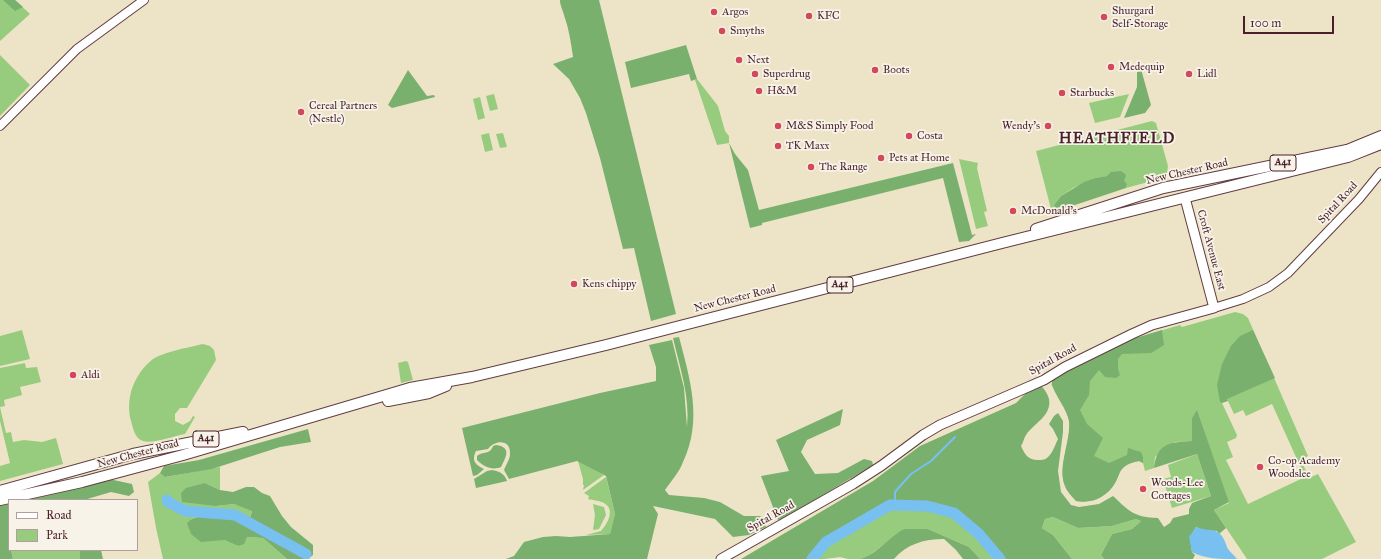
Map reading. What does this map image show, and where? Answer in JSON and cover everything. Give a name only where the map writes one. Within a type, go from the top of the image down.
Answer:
[{"type":"highway","name":"New Chester Road","points":[[1002,243],[1047,225],[1163,188],[1347,150],[1381,136]]},
{"type":"highway","name":"New Chester Road","points":[[0,500],[82,482],[348,408],[429,393],[472,377],[1348,157],[1381,144]]},
{"type":"highway","points":[[1183,184],[1193,188],[1250,175],[1280,174]]},
{"type":"highway","points":[[1102,207],[1129,206],[1173,194],[1185,198]]},
{"type":"highway","name":"New Chester Road","points":[[0,491],[133,454],[229,434],[280,426]]},
{"type":"main road","name":"Croft Avenue East","points":[[1185,198],[1214,308]]},
{"type":"main road","name":"Spital Road","points":[[721,559],[853,484],[881,466],[923,435],[940,425],[1028,387],[1084,357],[1152,325],[1214,308]]},
{"type":"street","points":[[0,126],[77,49],[144,0]]},
{"type":"street","name":"Spital Road","points":[[1214,308],[1243,299],[1269,287],[1288,273],[1354,204],[1381,172]]},
{"type":"green space","points":[[0,0],[15,0],[30,14],[0,41]]},
{"type":"green space","points":[[3,0],[15,0],[23,7],[15,11]]},
{"type":"green space","points":[[560,0],[599,0],[676,314],[651,321],[634,248],[623,249],[600,158],[586,113],[580,98],[569,79],[553,64],[573,57],[569,31]]},
{"type":"green space","points":[[686,45],[697,79],[691,81],[689,74],[631,88],[625,62]]},
{"type":"green space","points":[[0,55],[30,85],[0,116]]},
{"type":"green space","points":[[1141,69],[1151,105],[1145,113],[1124,118],[1137,87],[1137,70]]},
{"type":"green space","points":[[408,70],[427,96],[434,95],[435,97],[392,108],[388,105]]},
{"type":"green space","points":[[697,79],[718,106],[725,131],[729,136],[729,143],[717,145],[695,80]]},
{"type":"green space","points":[[494,94],[498,109],[490,111],[486,96]]},
{"type":"green space","points":[[1129,94],[1120,117],[1095,123],[1089,103]]},
{"type":"green space","points":[[480,97],[485,118],[478,120],[473,99]]},
{"type":"green space","points":[[1152,121],[1156,123],[1168,166],[1167,173],[1163,178],[1126,188],[1127,184],[1108,176],[1095,178],[1073,188],[1061,196],[1054,205],[1057,211],[1052,213],[1036,151]]},
{"type":"green space","points":[[489,133],[493,150],[485,152],[481,135]]},
{"type":"green space","points":[[503,133],[507,147],[500,148],[496,134]]},
{"type":"green space","points":[[729,143],[735,154],[748,170],[759,210],[953,163],[972,235],[976,234],[969,241],[959,242],[943,178],[762,223],[762,225],[750,228]]},
{"type":"green space","points":[[959,159],[978,163],[977,168],[987,211],[984,212],[988,226],[976,229]]},
{"type":"green space","points":[[1121,171],[1126,175],[1124,181],[1127,184],[1126,188],[1057,211],[1054,205],[1061,196],[1084,182],[1107,176],[1111,172]]},
{"type":"green space","points":[[1235,312],[1243,314],[1248,318],[1308,456],[1301,460],[1309,478],[1318,474],[1356,542],[1322,559],[1247,559],[1214,510],[1229,503],[1197,411],[1192,418],[1192,441],[1175,442],[1155,457],[1154,468],[1145,471],[1143,463],[1139,461],[1124,467],[1112,488],[1103,496],[1093,500],[1082,502],[1076,501],[1070,494],[1065,486],[1063,478],[1064,462],[1069,437],[1069,421],[1064,407],[1051,384],[1146,335],[1180,325],[1182,327]],"holes":[[[1227,399],[1234,414],[1243,410],[1246,416],[1272,404],[1305,477],[1248,504],[1226,460],[1233,457],[1227,442],[1236,438],[1237,435],[1222,403]]]},
{"type":"green space","points":[[22,330],[30,359],[0,366],[0,336]]},
{"type":"green space","points":[[1162,330],[1164,345],[1151,353],[1122,354],[1118,359],[1118,369],[1120,375],[1116,378],[1105,377],[1099,370],[1090,381],[1089,395],[1080,410],[1087,424],[1103,438],[1094,456],[1109,463],[1127,455],[1128,448],[1141,452],[1143,463],[1137,461],[1124,467],[1112,488],[1103,496],[1088,501],[1076,501],[1067,490],[1063,479],[1063,462],[1068,437],[1069,421],[1068,416],[1056,394],[1052,384],[1052,379],[1119,343]]},
{"type":"green space","points":[[1253,330],[1275,378],[1227,399],[1228,401],[1222,403],[1220,402],[1217,385],[1222,364],[1231,346],[1240,336]]},
{"type":"green space","points":[[679,337],[693,400],[692,431],[689,446],[681,466],[665,490],[669,495],[704,498],[720,502],[744,516],[761,516],[766,527],[749,535],[733,537],[715,519],[653,506],[658,514],[647,559],[506,559],[514,556],[524,542],[543,537],[570,537],[610,534],[615,514],[606,476],[577,461],[509,479],[504,470],[509,458],[510,449],[506,444],[499,442],[488,449],[476,451],[474,460],[484,469],[477,475],[473,476],[462,428],[600,393],[656,381],[656,367],[649,345],[672,340],[684,388],[687,427],[688,416],[686,394],[673,338]]},
{"type":"green space","points":[[203,344],[210,346],[214,350],[216,360],[187,408],[180,408],[175,414],[175,421],[183,425],[190,421],[193,416],[195,417],[185,434],[147,442],[140,440],[136,436],[129,412],[130,395],[136,379],[146,365],[158,356]]},
{"type":"green space","points":[[408,362],[413,380],[401,383],[398,363]]},
{"type":"green space","points":[[25,363],[26,368],[37,367],[41,382],[20,387],[22,395],[4,400],[5,406],[0,407],[0,368]]},
{"type":"green space","points":[[1041,386],[1049,399],[1048,410],[1042,419],[1026,435],[1021,446],[1026,455],[1033,460],[1041,460],[1048,457],[1058,439],[1049,424],[1058,413],[1063,421],[1063,432],[1058,471],[1061,492],[1071,505],[1079,507],[1099,504],[1113,496],[1133,513],[1158,518],[1164,527],[1170,523],[1173,518],[1189,514],[1189,509],[1192,503],[1211,496],[1197,454],[1154,468],[1158,453],[1166,446],[1171,443],[1192,441],[1192,418],[1197,410],[1229,502],[1214,510],[1226,528],[1219,534],[1217,531],[1202,530],[1196,527],[1190,537],[1192,552],[1195,555],[1193,559],[1104,559],[1101,555],[1112,534],[1132,529],[1141,521],[1136,519],[1112,526],[1078,528],[1053,517],[1045,519],[1042,528],[1053,535],[1072,559],[1000,559],[979,534],[954,513],[927,506],[890,505],[826,542],[812,559],[741,559],[873,481],[920,446],[1016,403],[1026,393]]},
{"type":"green space","points":[[0,407],[6,433],[11,432],[13,442],[24,440],[42,442],[56,438],[63,464],[0,481],[0,466],[10,463],[0,421]]},
{"type":"green space","points":[[843,409],[840,425],[807,440],[801,452],[815,474],[838,473],[864,459],[872,461],[873,465],[783,519],[778,520],[761,476],[789,471],[776,440]]},
{"type":"green space","points":[[308,429],[311,442],[280,447],[212,469],[165,477],[160,473],[164,466],[199,460]]},
{"type":"green space","points":[[493,446],[501,446],[506,450],[506,456],[501,467],[488,467],[477,460],[477,456],[490,451]]},
{"type":"green space","points":[[1197,454],[1211,496],[1172,508],[1163,479],[1171,477],[1168,465]]},
{"type":"green space","points":[[578,461],[604,475],[583,490],[583,479]]},
{"type":"green space","points":[[220,467],[220,490],[205,483],[216,506],[234,504],[252,510],[250,518],[227,514],[209,514],[193,518],[215,540],[224,540],[238,546],[247,537],[263,538],[287,559],[163,559],[148,482],[160,473],[166,477]]},
{"type":"green space","points":[[492,470],[501,473],[505,476],[507,481],[476,488],[474,479],[487,471]]},
{"type":"green space","points":[[606,477],[615,514],[610,534],[586,535],[601,531],[606,525],[609,517],[610,513],[608,506],[602,502],[588,499],[589,496],[584,493]]},
{"type":"green space","points":[[109,479],[132,484],[134,492],[129,496],[111,492],[87,499],[21,499]]},
{"type":"green space","points":[[205,483],[220,490],[233,492],[246,487],[254,487],[262,493],[270,496],[282,516],[291,527],[313,545],[313,555],[308,559],[287,559],[263,538],[247,537],[244,544],[238,546],[224,540],[201,542],[191,534],[187,523],[194,518],[209,514],[226,514],[250,518],[252,511],[234,504],[216,506],[182,502],[181,493],[186,488]]},
{"type":"green space","points":[[8,502],[8,551],[11,551],[13,559],[0,559],[0,504]]},
{"type":"green space","points":[[593,504],[604,507],[606,515],[599,529],[593,530],[595,515]]},
{"type":"green space","points":[[890,505],[927,506],[954,513],[979,534],[1000,559],[980,559],[969,547],[928,529],[904,529],[867,557],[860,559],[840,557],[812,559],[826,542]]},
{"type":"green space","points":[[1053,517],[1078,528],[1112,526],[1136,519],[1141,521],[1132,529],[1112,534],[1101,555],[1104,559],[1072,559],[1053,535],[1042,528],[1045,519]]},
{"type":"green space","points":[[904,529],[928,529],[969,547],[980,559],[963,559],[944,539],[916,543],[904,550],[894,559],[860,559],[872,554],[898,532]]},
{"type":"green space","points":[[11,551],[80,551],[80,559],[13,559]]},
{"type":"green space","points":[[80,551],[101,551],[103,559],[80,559]]},
{"type":"water","points":[[1196,527],[1218,532],[1224,539],[1228,549],[1237,559],[1219,559],[1192,552],[1189,537]]},
{"type":"waterway","points":[[895,506],[895,492],[911,474],[931,461],[955,437]]},
{"type":"waterway","points":[[167,500],[185,511],[235,515],[306,554]]},
{"type":"waterway","points":[[812,559],[826,542],[890,505],[927,506],[954,513],[979,534],[1000,559]]},
{"type":"place","name":"Argos","points":[[714,12]]},
{"type":"place","name":"KFC","points":[[809,16]]},
{"type":"place","name":"Shurgard Self-Storage","points":[[1104,17]]},
{"type":"place","name":"Smyths","points":[[722,31]]},
{"type":"place","name":"Next","points":[[739,60]]},
{"type":"place","name":"Medequip","points":[[1111,67]]},
{"type":"place","name":"Boots","points":[[875,70]]},
{"type":"place","name":"Superdrug","points":[[755,74]]},
{"type":"place","name":"Lidl","points":[[1189,74]]},
{"type":"place","name":"H&M","points":[[759,91]]},
{"type":"place","name":"Starbucks","points":[[1062,93]]},
{"type":"place","name":"Cereal Partners (Nestle)","points":[[301,112]]},
{"type":"place","name":"M&S Simply Food","points":[[778,126]]},
{"type":"place","name":"Wendy's","points":[[1048,126]]},
{"type":"place","name":"Costa","points":[[909,136]]},
{"type":"place","name":"TK Maxx","points":[[778,146]]},
{"type":"place","name":"Pets at Home","points":[[881,158]]},
{"type":"place","name":"The Range","points":[[811,167]]},
{"type":"place","name":"McDonald's","points":[[1013,211]]},
{"type":"place","name":"Kens chippy","points":[[574,284]]},
{"type":"place","name":"Aldi","points":[[73,375]]},
{"type":"place","name":"Co-op Academy Woodslee","points":[[1260,467]]},
{"type":"place","name":"Woods-Lee Cottages","points":[[1143,489]]},
{"type":"district","name":"HEATHFIELD","points":[[1117,139]]}]
